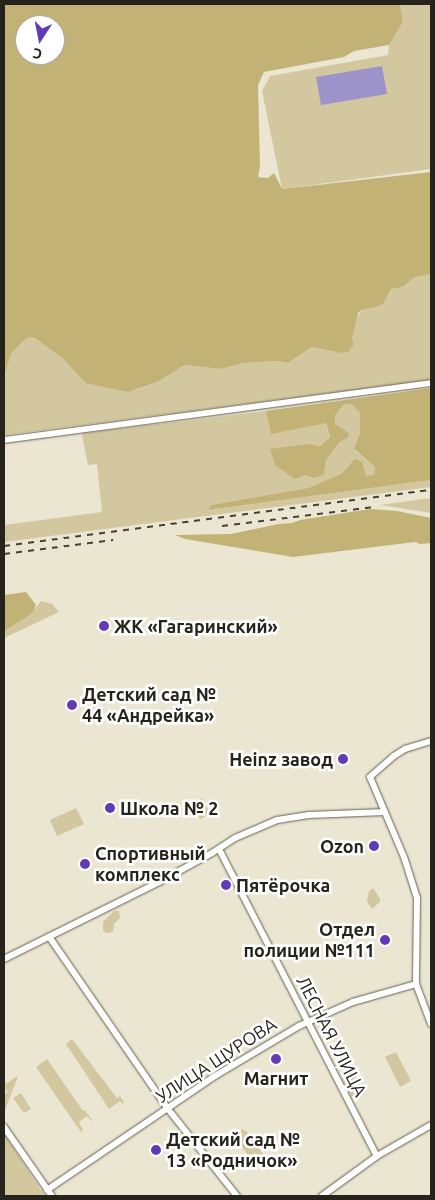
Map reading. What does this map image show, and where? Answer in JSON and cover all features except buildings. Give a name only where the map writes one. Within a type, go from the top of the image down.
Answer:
[{"type":"street","points":[[4,440],[431,383]]},
{"type":"street","points":[[431,741],[400,752],[370,778],[404,857],[418,904],[416,984],[431,1024]]},
{"type":"street","points":[[4,959],[50,938],[218,849],[235,838],[289,817],[385,812]]},
{"type":"street","name":"ЛЕСНАЯ УЛИЦА","points":[[218,849],[377,1156]]},
{"type":"street","points":[[50,938],[168,1109],[236,1196]]},
{"type":"street","name":"УЛИЦА ЩУРОВА","points":[[47,1190],[215,1076],[308,1022],[354,1002],[416,984]]},
{"type":"street","points":[[327,1195],[377,1156],[431,1125]]},
{"type":"street","points":[[4,1127],[52,1196]]},
{"type":"shaded area","points":[[4,4],[400,4],[403,22],[389,45],[354,51],[344,57],[264,72],[258,85],[260,167],[258,177],[268,178],[274,173],[282,189],[431,172],[431,274],[415,277],[403,287],[391,289],[384,303],[380,306],[362,310],[358,313],[352,339],[354,344],[348,352],[340,353],[312,347],[288,363],[278,361],[243,363],[221,369],[185,365],[157,382],[128,392],[86,383],[62,358],[35,338],[29,337],[24,340],[11,354],[4,377]]},
{"type":"shaded area","points":[[400,4],[431,4],[431,169],[282,189],[262,91],[270,76],[388,55],[389,45],[403,22]]},
{"type":"shaded area","points":[[382,66],[387,94],[321,105],[316,77]]},
{"type":"shaded area","points":[[431,274],[431,380],[4,435],[4,377],[11,354],[29,337],[35,338],[57,354],[83,378],[135,390],[157,382],[185,365],[221,369],[243,363],[278,361],[288,363],[312,347],[340,353],[354,344],[352,339],[356,318],[362,310],[380,306],[384,303],[391,289],[403,287],[415,277]]},
{"type":"shaded area","points":[[431,388],[431,480],[208,510],[211,505],[308,488],[341,474],[355,459],[362,462],[366,476],[374,475],[375,467],[354,449],[360,433],[360,413],[351,404],[343,405],[335,415],[335,424],[349,433],[348,437],[340,442],[326,460],[324,475],[314,478],[304,475],[295,479],[275,465],[270,449],[310,444],[320,446],[330,437],[326,423],[271,434],[266,411]]},
{"type":"shaded area","points":[[351,404],[360,413],[360,433],[354,450],[375,467],[374,476],[366,477],[362,462],[348,466],[341,474],[308,488],[211,505],[208,510],[431,480],[431,487],[4,542],[4,525],[102,512],[97,464],[88,465],[82,435],[85,433],[266,411],[271,433],[325,422],[330,437],[320,446],[310,444],[304,475],[314,478],[324,475],[326,460],[348,433],[335,424],[334,415],[343,405]]},
{"type":"shaded area","points":[[431,498],[431,513],[380,505]]},
{"type":"shaded area","points":[[370,509],[397,511],[431,518],[431,543],[420,544],[415,542],[293,557],[185,539],[175,535],[231,534],[300,520]]},
{"type":"shaded area","points":[[26,592],[36,605],[34,610],[30,615],[4,631],[4,595]]},
{"type":"shaded area","points":[[41,601],[52,604],[59,612],[4,638],[4,631],[30,615]]},
{"type":"shaded area","points":[[202,798],[210,814],[200,819],[192,803]]},
{"type":"shaded area","points":[[76,808],[84,824],[57,836],[50,820]]},
{"type":"shaded area","points":[[373,888],[380,902],[372,909],[367,901],[369,891]]},
{"type":"shaded area","points":[[114,911],[119,911],[120,918],[114,924],[113,932],[106,933],[103,930],[103,922]]},
{"type":"shaded area","points":[[72,1039],[117,1098],[120,1096],[124,1102],[122,1104],[120,1101],[109,1109],[66,1044]]},
{"type":"shaded area","points":[[396,1052],[411,1081],[400,1087],[385,1057]]},
{"type":"shaded area","points":[[47,1059],[83,1111],[85,1110],[94,1123],[87,1116],[79,1122],[83,1130],[81,1132],[36,1067]]},
{"type":"shaded area","points":[[354,1073],[363,1091],[352,1097],[343,1079]]},
{"type":"shaded area","points":[[17,1076],[4,1113],[4,1095],[7,1092],[4,1085]]},
{"type":"shaded area","points":[[21,1093],[31,1109],[24,1113],[13,1098]]},
{"type":"shaded area","points":[[242,1129],[246,1131],[264,1155],[256,1161],[250,1157],[233,1136]]},
{"type":"shaded area","points":[[4,1134],[45,1196],[4,1196]]},
{"type":"railway","points":[[4,546],[431,490]]},
{"type":"railway","points":[[222,526],[374,507]]},
{"type":"railway","points":[[4,554],[113,540]]},
{"type":"place","name":"ЖК «Гагаринский»","points":[[104,626]]},
{"type":"place","name":"Детский сад № 44 «Андрейка»","points":[[72,705]]},
{"type":"place","name":"Heinz завод","points":[[343,759]]},
{"type":"place","name":"Школа № 2","points":[[110,808]]},
{"type":"place","name":"Ozon","points":[[374,846]]},
{"type":"place","name":"Спортивный комплекс","points":[[85,864]]},
{"type":"place","name":"Пятёрочка","points":[[226,885]]},
{"type":"place","name":"Отдел полиции №111","points":[[385,940]]},
{"type":"place","name":"Магнит","points":[[276,1059]]},
{"type":"place","name":"Детский сад № 13 «Родничок»","points":[[156,1150]]}]
